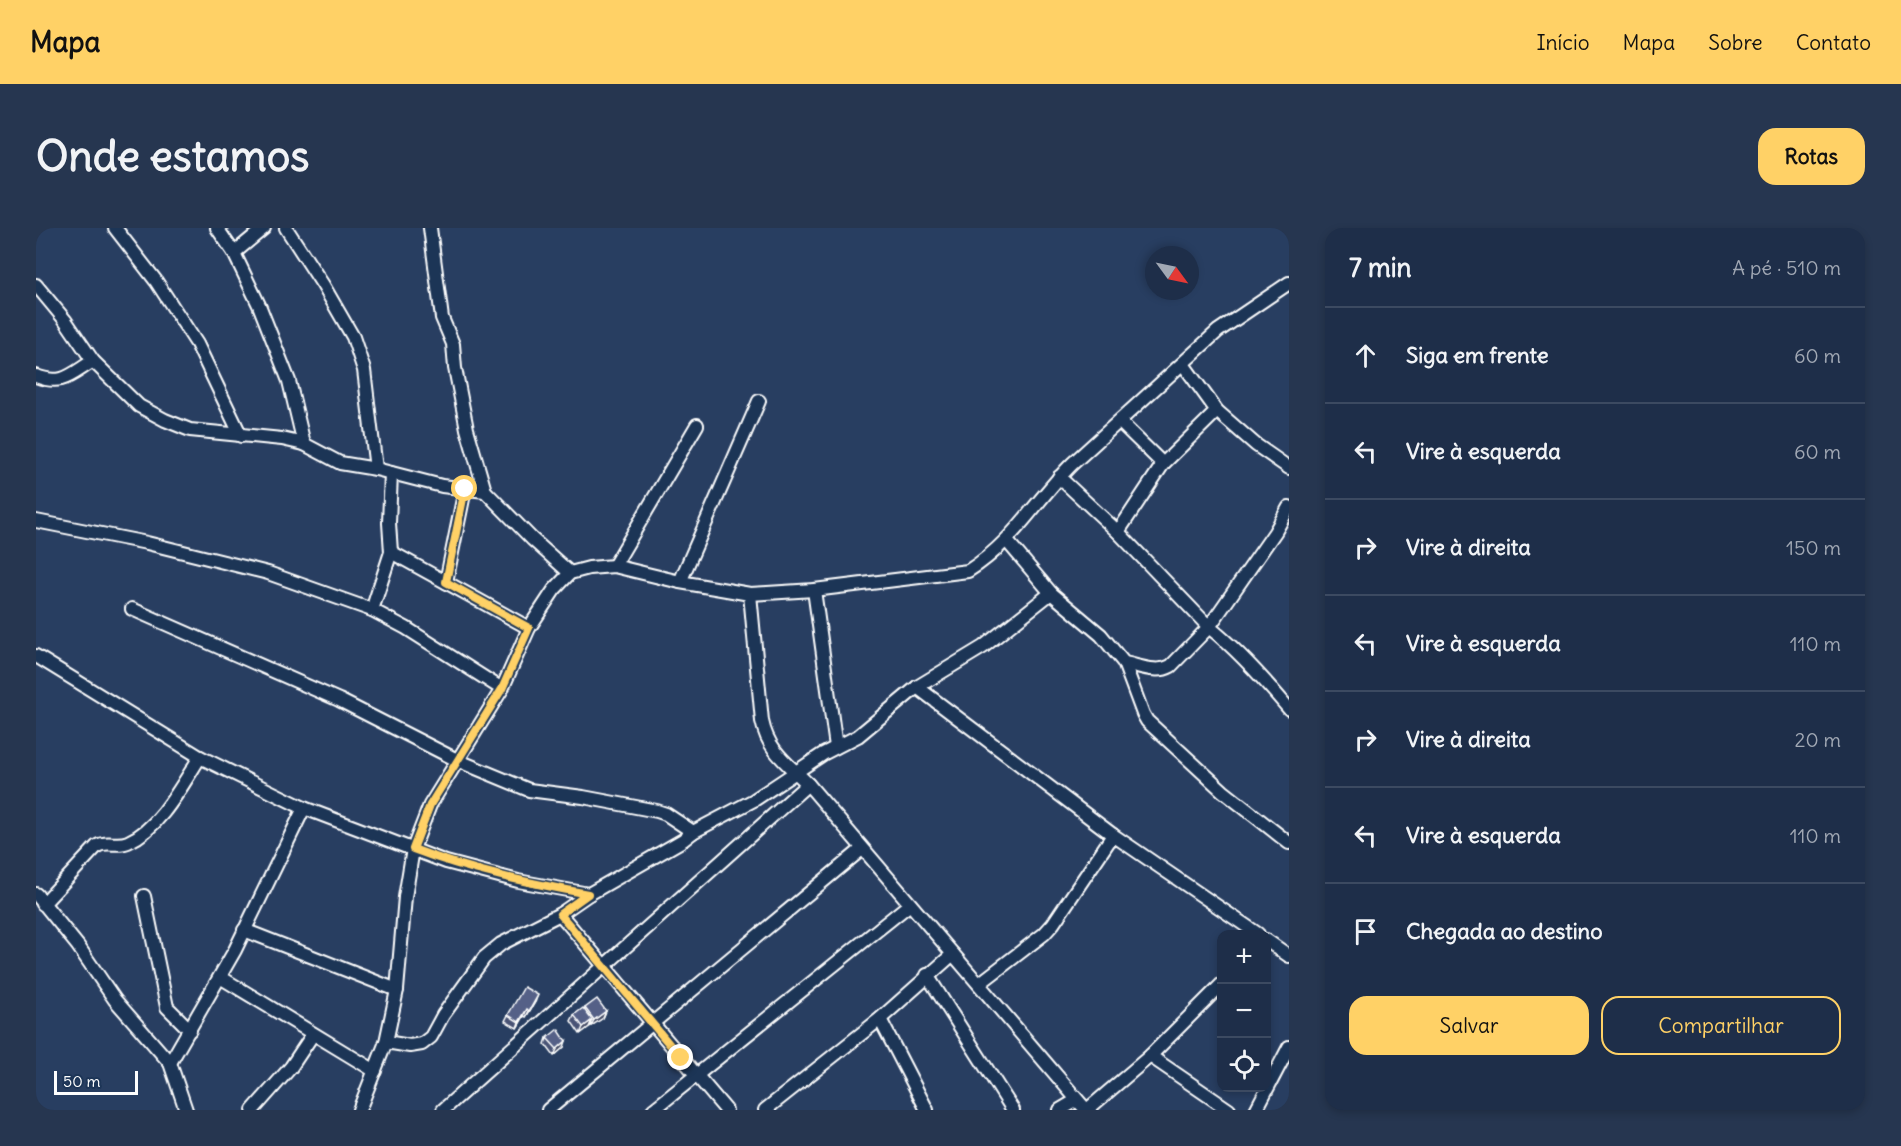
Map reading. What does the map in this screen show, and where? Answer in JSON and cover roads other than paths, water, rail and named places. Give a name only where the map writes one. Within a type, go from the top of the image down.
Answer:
[{"type":"street","points":[[115,228],[156,281],[197,344],[241,436]]},
{"type":"street","points":[[217,228],[234,253],[259,305],[289,381],[304,444]]},
{"type":"street","points":[[234,253],[264,228]]},
{"type":"street","points":[[286,228],[323,285],[353,338],[364,370],[376,469]]},
{"type":"street","points":[[430,228],[442,318],[453,344],[455,368],[467,429],[485,491],[532,539],[570,573]]},
{"type":"street","points":[[359,1110],[386,1042],[397,990],[405,897],[413,849],[430,805],[502,689],[529,628],[554,590],[570,573],[589,568],[614,566],[680,582],[750,594],[814,590],[968,571],[986,560],[1007,541],[1059,477],[1218,332],[1289,283]]},
{"type":"street","points":[[36,285],[65,320],[93,361],[140,406],[165,420],[190,430],[282,439],[304,444],[340,463],[376,469],[442,486],[485,491]]},
{"type":"street","points":[[36,376],[52,382],[62,380],[93,361]]},
{"type":"street","points":[[1183,364],[1217,411],[1256,445],[1289,468]]},
{"type":"street","points":[[680,582],[759,401]]},
{"type":"street","points":[[1118,532],[1163,464],[1217,411]]},
{"type":"street","points":[[1120,422],[1163,464]]},
{"type":"street","points":[[614,566],[698,425]]},
{"type":"street","points":[[372,610],[391,552],[389,523],[391,473]]},
{"type":"street","points":[[1059,477],[1118,532],[1209,627],[1262,676],[1289,709]]},
{"type":"street","points":[[446,582],[465,489]]},
{"type":"street","points":[[1124,663],[1155,670],[1164,670],[1171,666],[1209,627],[1275,532],[1289,507]]},
{"type":"street","points":[[36,521],[147,543],[268,573],[372,610],[406,628],[502,689]]},
{"type":"street","points":[[1007,541],[1051,593],[1101,635],[1124,663],[1147,721],[1223,791],[1289,843]]},
{"type":"street","points":[[391,552],[529,628]]},
{"type":"street","points":[[814,590],[836,747]]},
{"type":"street","points":[[386,1042],[410,1046],[422,1044],[431,1037],[442,1015],[484,958],[501,944],[560,914],[588,894],[683,840],[693,832],[754,800],[864,731],[917,687],[983,647],[1051,593]]},
{"type":"street","points":[[750,594],[762,721],[765,737],[774,751],[808,784],[1086,1110],[1150,1056],[1217,988]]},
{"type":"street","points":[[132,609],[339,700],[459,760],[529,790],[583,797],[657,811],[666,814],[693,832]]},
{"type":"street","points":[[36,656],[200,757],[304,808],[446,862],[518,881],[588,894]]},
{"type":"street","points":[[917,687],[1113,835],[1252,930]]},
{"type":"street","points":[[186,1110],[170,1064],[115,1000],[78,946],[40,899],[97,846],[102,843],[126,843],[152,824],[163,813],[200,757]]},
{"type":"street","points":[[443,1110],[606,967],[808,784]]},
{"type":"street","points":[[170,1064],[220,977],[304,808]]},
{"type":"street","points":[[979,984],[1044,934],[1053,924],[1113,835]]},
{"type":"street","points":[[548,1110],[862,849]]},
{"type":"street","points":[[144,896],[167,1007],[190,1030]]},
{"type":"street","points":[[654,1110],[910,904]]},
{"type":"street","points":[[560,914],[726,1110]]},
{"type":"street","points":[[244,930],[397,990]]},
{"type":"street","points":[[1271,943],[1289,956]]},
{"type":"street","points":[[765,1110],[880,1019],[953,954]]},
{"type":"street","points":[[927,975],[1013,1110]]},
{"type":"street","points":[[220,977],[375,1071]]},
{"type":"street","points":[[880,1019],[927,1110]]},
{"type":"street","points":[[253,1110],[291,1067],[313,1034]]},
{"type":"street","points":[[1256,1110],[1289,1047]]},
{"type":"street","points":[[1150,1056],[1229,1110]]},
{"type":"street","points":[[1060,1110],[1077,1100]]}]
